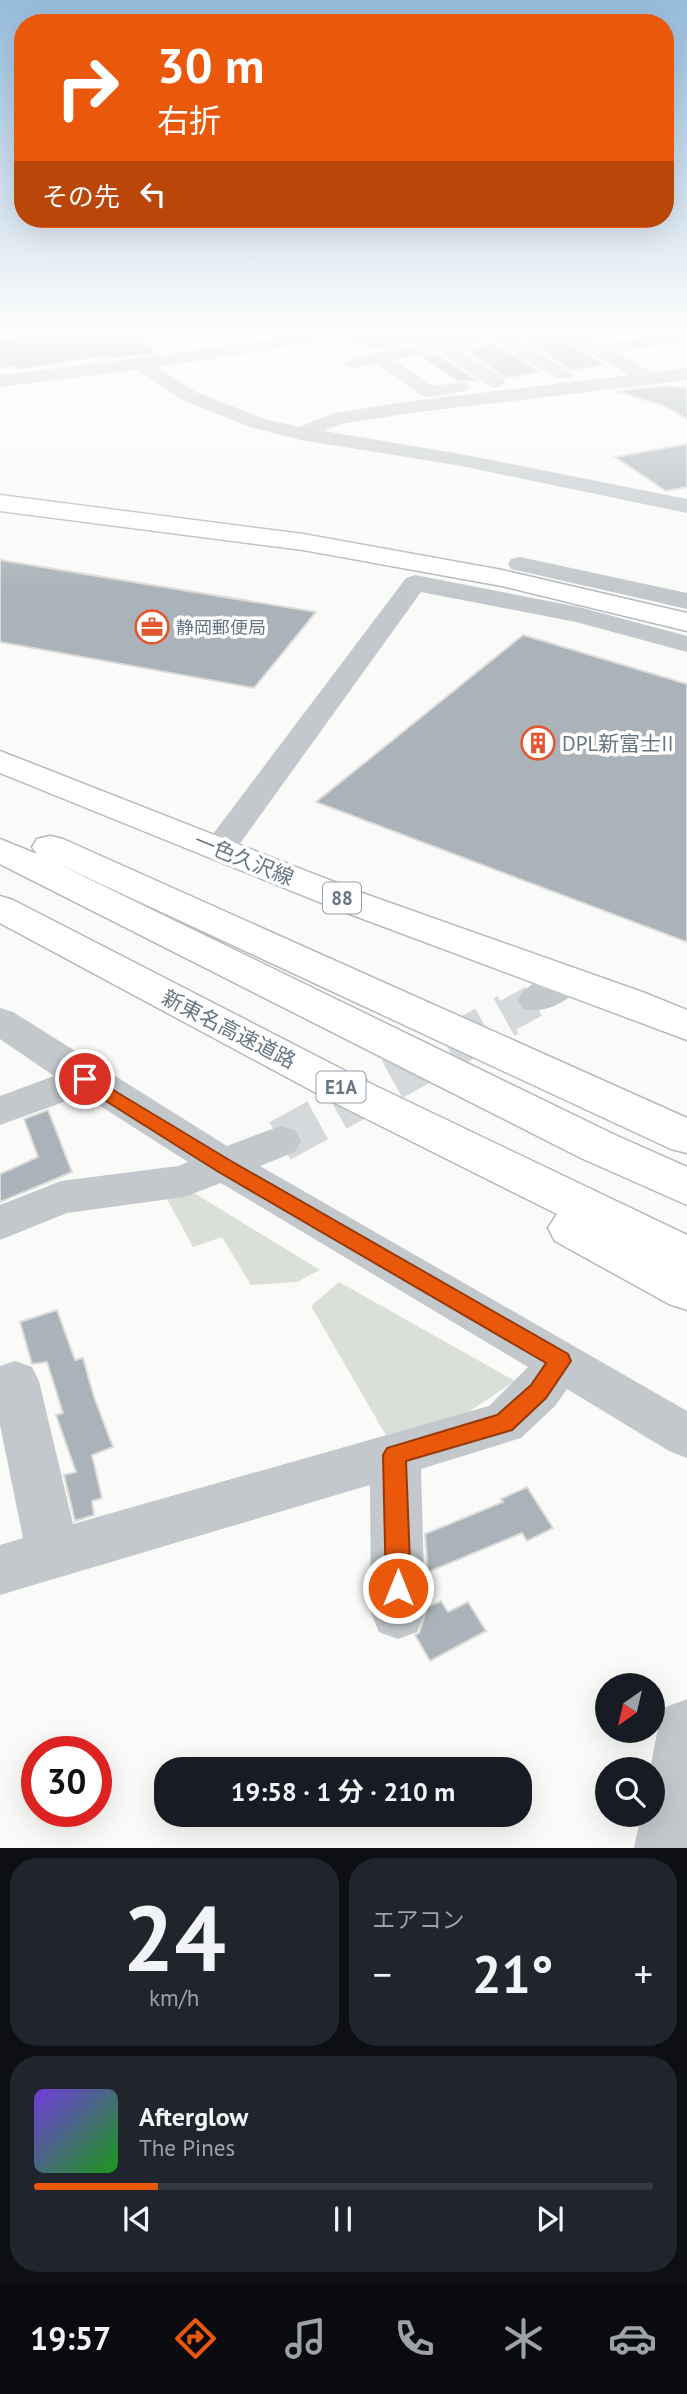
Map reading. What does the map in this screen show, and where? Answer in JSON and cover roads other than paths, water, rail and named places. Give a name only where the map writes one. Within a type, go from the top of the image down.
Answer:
[{"type":"main road","points":[[0,493],[304,532],[629,596],[687,611]]},
{"type":"main road","points":[[0,503],[209,528],[353,550],[502,578],[687,622]]},
{"type":"main road","name":"一色久沢線","points":[[0,761],[352,902],[551,990],[631,1002],[687,1026]]},
{"type":"main road","points":[[0,824],[687,1137]]},
{"type":"main road","points":[[0,850],[597,1146],[687,1187]]},
{"type":"main road","name":"新東名高速道路","points":[[0,908],[346,1090],[687,1257]]},
{"type":"main road","points":[[100,962],[377,1123],[687,1290]]},
{"type":"street","points":[[248,419],[301,434],[461,460],[687,506]]},
{"type":"street","points":[[301,434],[334,419]]},
{"type":"street","points":[[520,564],[687,601]]},
{"type":"street","points":[[219,849],[415,583],[579,615],[687,644]]},
{"type":"street","points":[[0,1021],[85,1079],[224,1166],[687,1436]]},
{"type":"street","points":[[0,1111],[85,1079]]},
{"type":"street","points":[[0,1223],[61,1197],[184,1181],[280,1141]]},
{"type":"street","points":[[0,1570],[504,1423],[538,1391],[560,1361]]},
{"type":"street","points":[[15,1381],[53,1554]]},
{"type":"street","points":[[395,1455],[398,1613]]},
{"type":"street","points":[[665,1848],[687,1728]]},
{"type":"tunnel","points":[[505,1017],[536,1000]]},
{"type":"tunnel","points":[[280,1141],[508,1015]]},
{"type":"place","name":"静岡郵便局","points":[[152,627]]},
{"type":"place","name":"DPL新富士II","points":[[538,743]]}]
